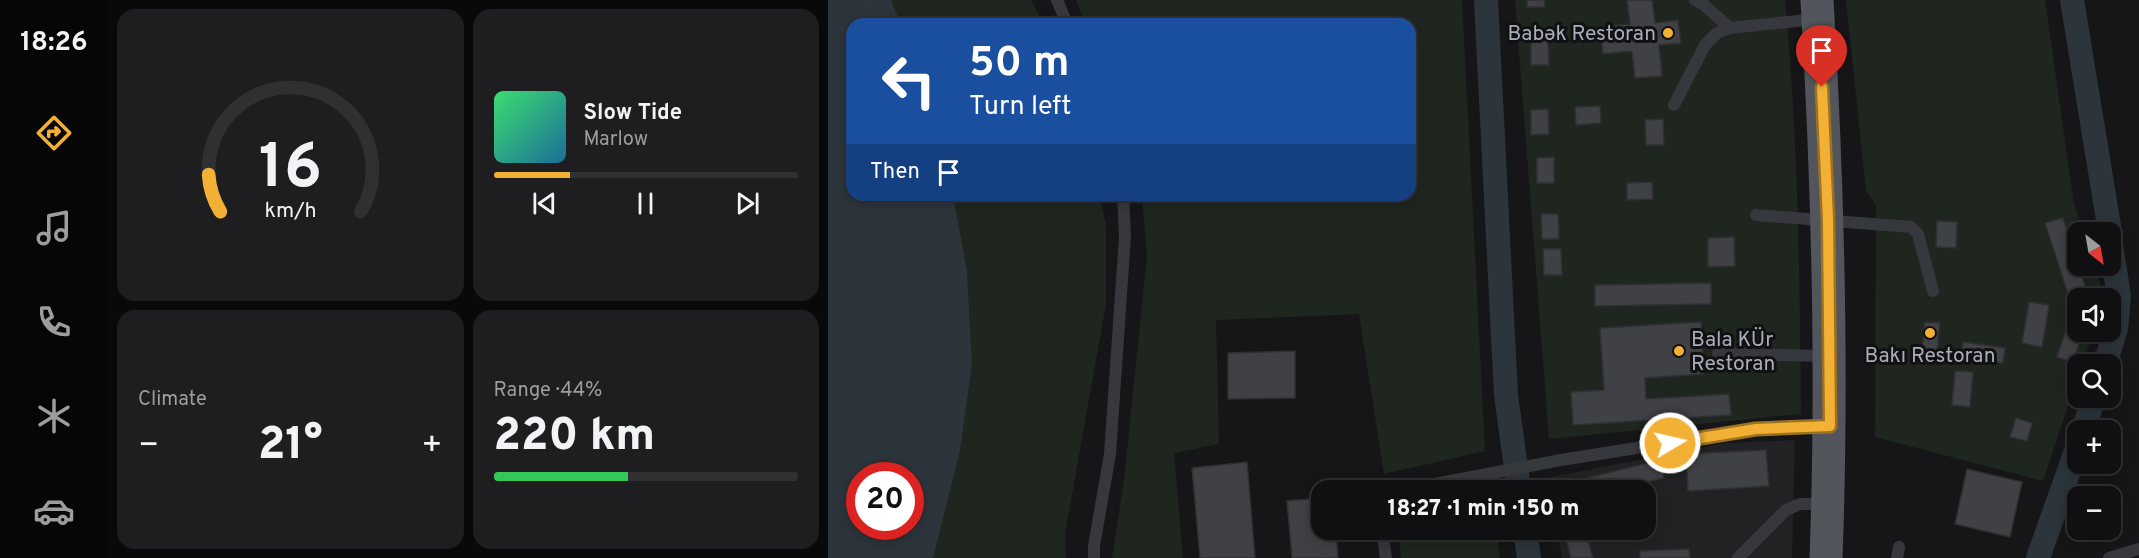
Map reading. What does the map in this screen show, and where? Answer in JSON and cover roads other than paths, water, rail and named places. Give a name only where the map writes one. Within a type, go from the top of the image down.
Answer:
[{"type":"main road","points":[[1817,10],[1828,220],[1830,426],[1826,558]]},
{"type":"lane","points":[[1057,0],[1064,18]]},
{"type":"lane","points":[[1695,0],[1730,28]]},
{"type":"lane","points":[[1674,105],[1705,45],[1718,33],[1730,28],[1817,10]]},
{"type":"lane","points":[[1094,558],[1094,546],[1110,454],[1125,236],[1123,201]]},
{"type":"lane","points":[[1756,215],[1911,227],[1918,234],[1933,291]]},
{"type":"lane","points":[[1718,354],[1830,356]]},
{"type":"lane","points":[[1455,480],[1561,460],[1756,429],[1830,426]]},
{"type":"lane","points":[[1738,558],[1786,510],[1800,504],[1828,504]]},
{"type":"lane","points":[[1383,540],[1386,558]]},
{"type":"lane","points":[[2109,558],[2139,549]]},
{"type":"waterway","points":[[1486,0],[1506,395],[1518,480]]},
{"type":"waterway","points":[[2072,0],[2108,222]]},
{"type":"waterway","points":[[2108,354],[2116,329],[2119,296],[2116,276]]},
{"type":"waterway","points":[[2086,420],[2091,408]]},
{"type":"waterway","points":[[2038,558],[2068,474]]},
{"type":"waterway","points":[[1526,540],[1529,558]]},
{"type":"place","name":"Babək Restoran","points":[[1668,33]]},
{"type":"place","name":"Bakı Restoran","points":[[1930,333]]},
{"type":"place","name":"Bala KÜr Restoran","points":[[1679,351]]}]
